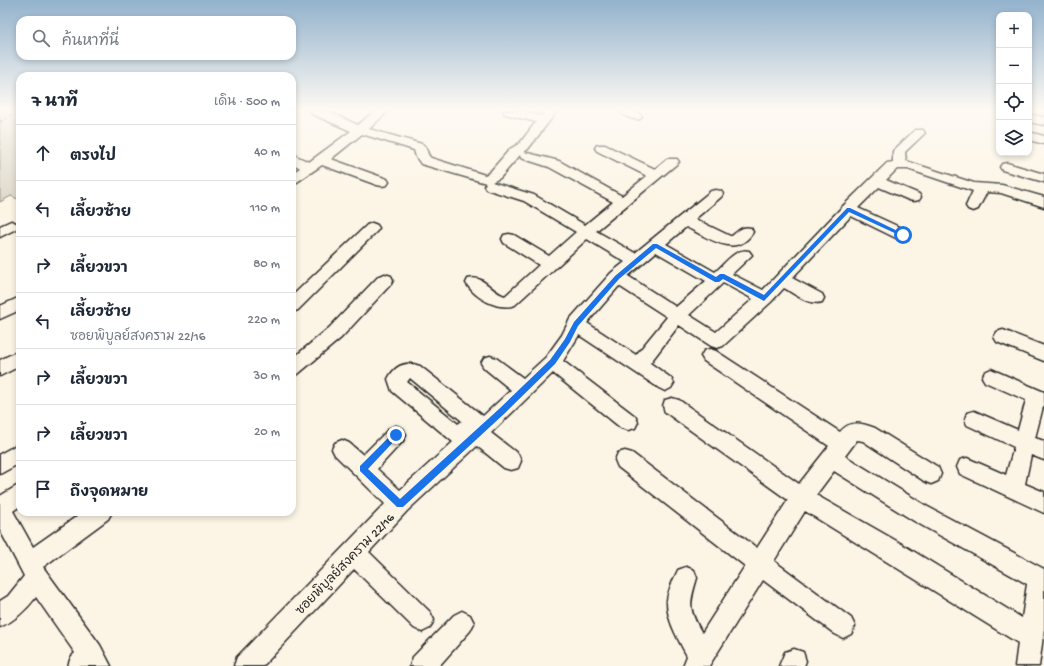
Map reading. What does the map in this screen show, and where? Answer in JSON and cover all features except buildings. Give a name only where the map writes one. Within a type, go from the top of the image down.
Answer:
[{"type":"street","points":[[296,177],[322,160],[345,142]]},
{"type":"street","points":[[385,142],[408,151]]},
{"type":"street","points":[[398,142],[418,147],[421,150],[422,157],[426,161],[485,179],[529,198],[636,261]]},
{"type":"street","points":[[491,182],[495,175],[515,152],[527,142]]},
{"type":"street","points":[[900,164],[899,151],[909,142]]},
{"type":"street","points":[[602,148],[656,175]]},
{"type":"street","points":[[526,155],[554,164],[623,202]]},
{"type":"street","points":[[296,160],[310,168]]},
{"type":"street","points":[[322,160],[382,182]]},
{"type":"street","points":[[474,283],[499,301],[504,303],[509,301],[587,231],[672,162]]},
{"type":"street","points":[[617,277],[717,341],[782,280],[848,209],[889,168],[900,164],[926,170],[972,187],[1002,189],[1044,202]]},
{"type":"street","points":[[1007,168],[1044,178]]},
{"type":"street","points":[[876,181],[914,197]]},
{"type":"street","points":[[974,206],[982,188]]},
{"type":"street","name":"ซอยพิบูลย์สงคราม 22/16","points":[[246,666],[400,504],[479,427],[552,362],[568,340],[576,324],[617,277],[716,194]]},
{"type":"street","points":[[848,209],[901,230]]},
{"type":"street","points":[[685,220],[728,241],[736,240],[746,232]]},
{"type":"street","points":[[296,302],[372,228]]},
{"type":"street","points":[[510,239],[550,264]]},
{"type":"street","points":[[655,245],[719,278],[764,298]]},
{"type":"street","points":[[638,365],[678,315],[744,255]]},
{"type":"street","points":[[296,366],[335,333],[385,280]]},
{"type":"street","points":[[782,280],[816,298]]},
{"type":"street","points":[[0,313],[16,305]]},
{"type":"street","points":[[576,324],[665,383]]},
{"type":"street","points":[[1004,337],[1044,354]]},
{"type":"street","points":[[710,356],[921,514],[1042,580],[1027,666]]},
{"type":"street","points":[[0,369],[16,359]]},
{"type":"street","points":[[552,362],[628,422]]},
{"type":"street","points":[[490,363],[523,389]]},
{"type":"street","points":[[479,427],[457,435],[398,386],[397,379],[408,370],[414,371],[479,427],[510,461]]},
{"type":"street","points":[[990,377],[1041,395],[1024,442],[1013,489]]},
{"type":"street","points":[[425,409],[442,394]]},
{"type":"street","points":[[672,406],[802,498],[892,551],[1031,637]]},
{"type":"street","points":[[974,419],[1044,451]]},
{"type":"street","points":[[698,661],[802,498],[852,432],[856,431],[868,434],[931,474]]},
{"type":"street","points":[[363,469],[396,435]]},
{"type":"street","points":[[342,449],[400,504]]},
{"type":"street","points":[[0,465],[16,455]]},
{"type":"street","points":[[625,460],[843,626]]},
{"type":"street","points":[[967,467],[1044,503]]},
{"type":"street","points":[[16,497],[0,508],[34,571],[90,662]]},
{"type":"street","points":[[0,615],[16,604],[34,571],[96,516]]},
{"type":"street","points":[[354,553],[422,620]]},
{"type":"street","points":[[686,578],[679,599],[681,615],[698,661]]},
{"type":"street","points":[[426,665],[462,623]]},
{"type":"shaded area","points":[[0,142],[16,142],[16,198],[11,196],[0,202]]},
{"type":"route","points":[[396,435],[363,469],[400,504],[552,362],[568,340],[576,324],[617,277],[655,245],[717,280],[722,276],[764,298],[848,209],[903,235]]}]
